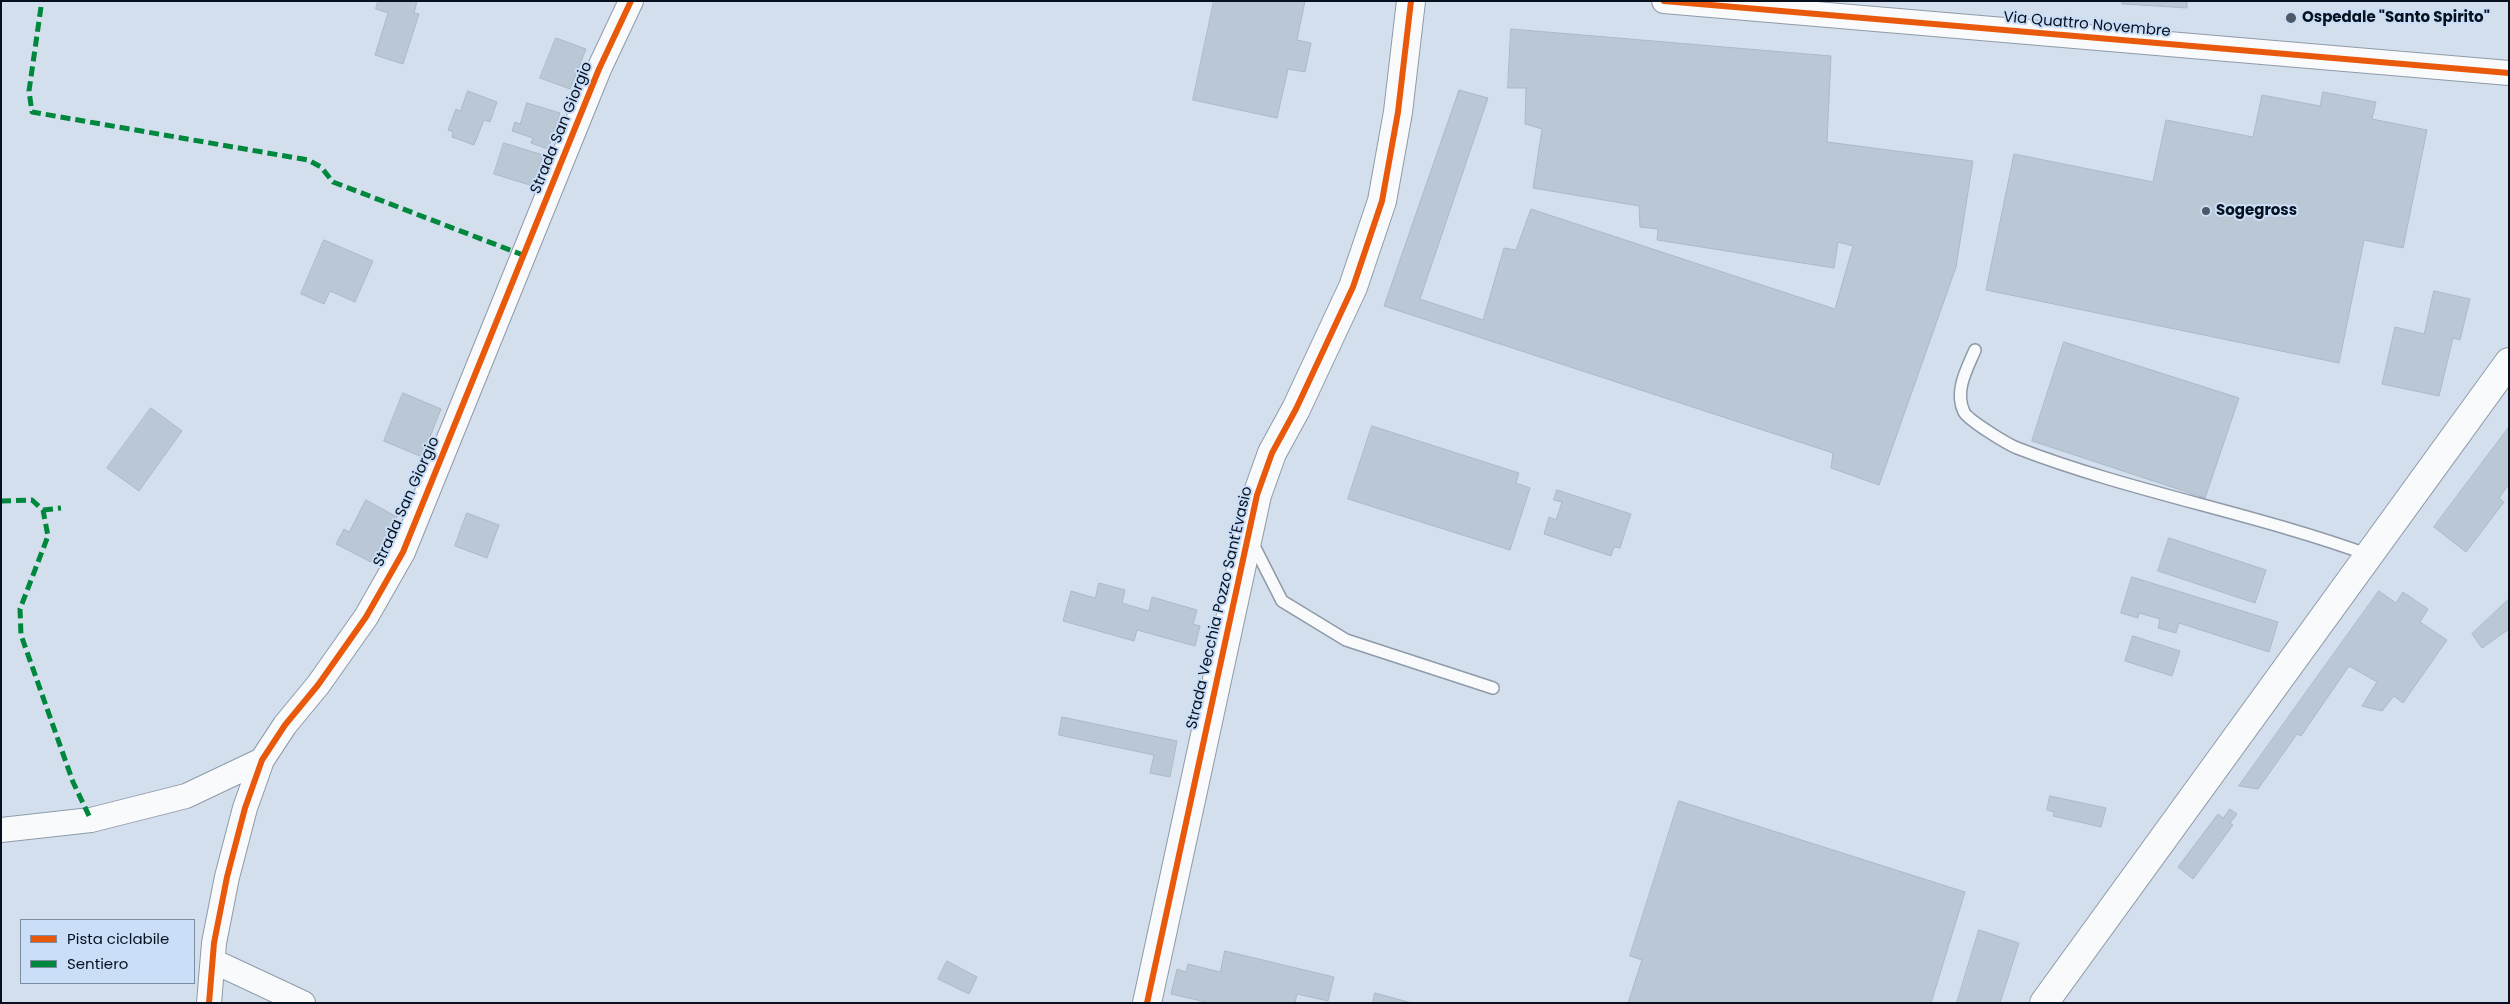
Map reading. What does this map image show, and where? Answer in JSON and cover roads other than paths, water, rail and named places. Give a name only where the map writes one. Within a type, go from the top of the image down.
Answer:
[{"type":"street","name":"Strada San Giorgio","points":[[208,1003],[214,952],[227,877],[245,808],[262,760],[285,725],[318,685],[366,617],[402,552],[599,69],[630,1]]},
{"type":"street","name":"Strada Vecchia Pozzo Sant'Evasio","points":[[1147,1003],[1247,534],[1257,495],[1272,452],[1296,409],[1353,287],[1382,202],[1398,112],[1411,1]]},
{"type":"street","name":"Via Quattro Novembre","points":[[1664,1],[2509,73]]},
{"type":"street","points":[[2048,997],[2509,362]]},
{"type":"street","points":[[1,830],[91,820],[186,796],[262,760]]},
{"type":"street","points":[[214,952],[303,1003]]},
{"type":"lane","points":[[1975,350],[1963,378],[1960,398],[1964,413],[2014,447],[2231,514],[2322,538],[2370,556]]},
{"type":"lane","points":[[1247,534],[1282,601],[1346,640],[1493,688]]},
{"type":"place","name":"Ospedale \"Santo Spirito\"","points":[[2291,18]]},
{"type":"place","name":"Sogegross","points":[[2206,211]]}]
